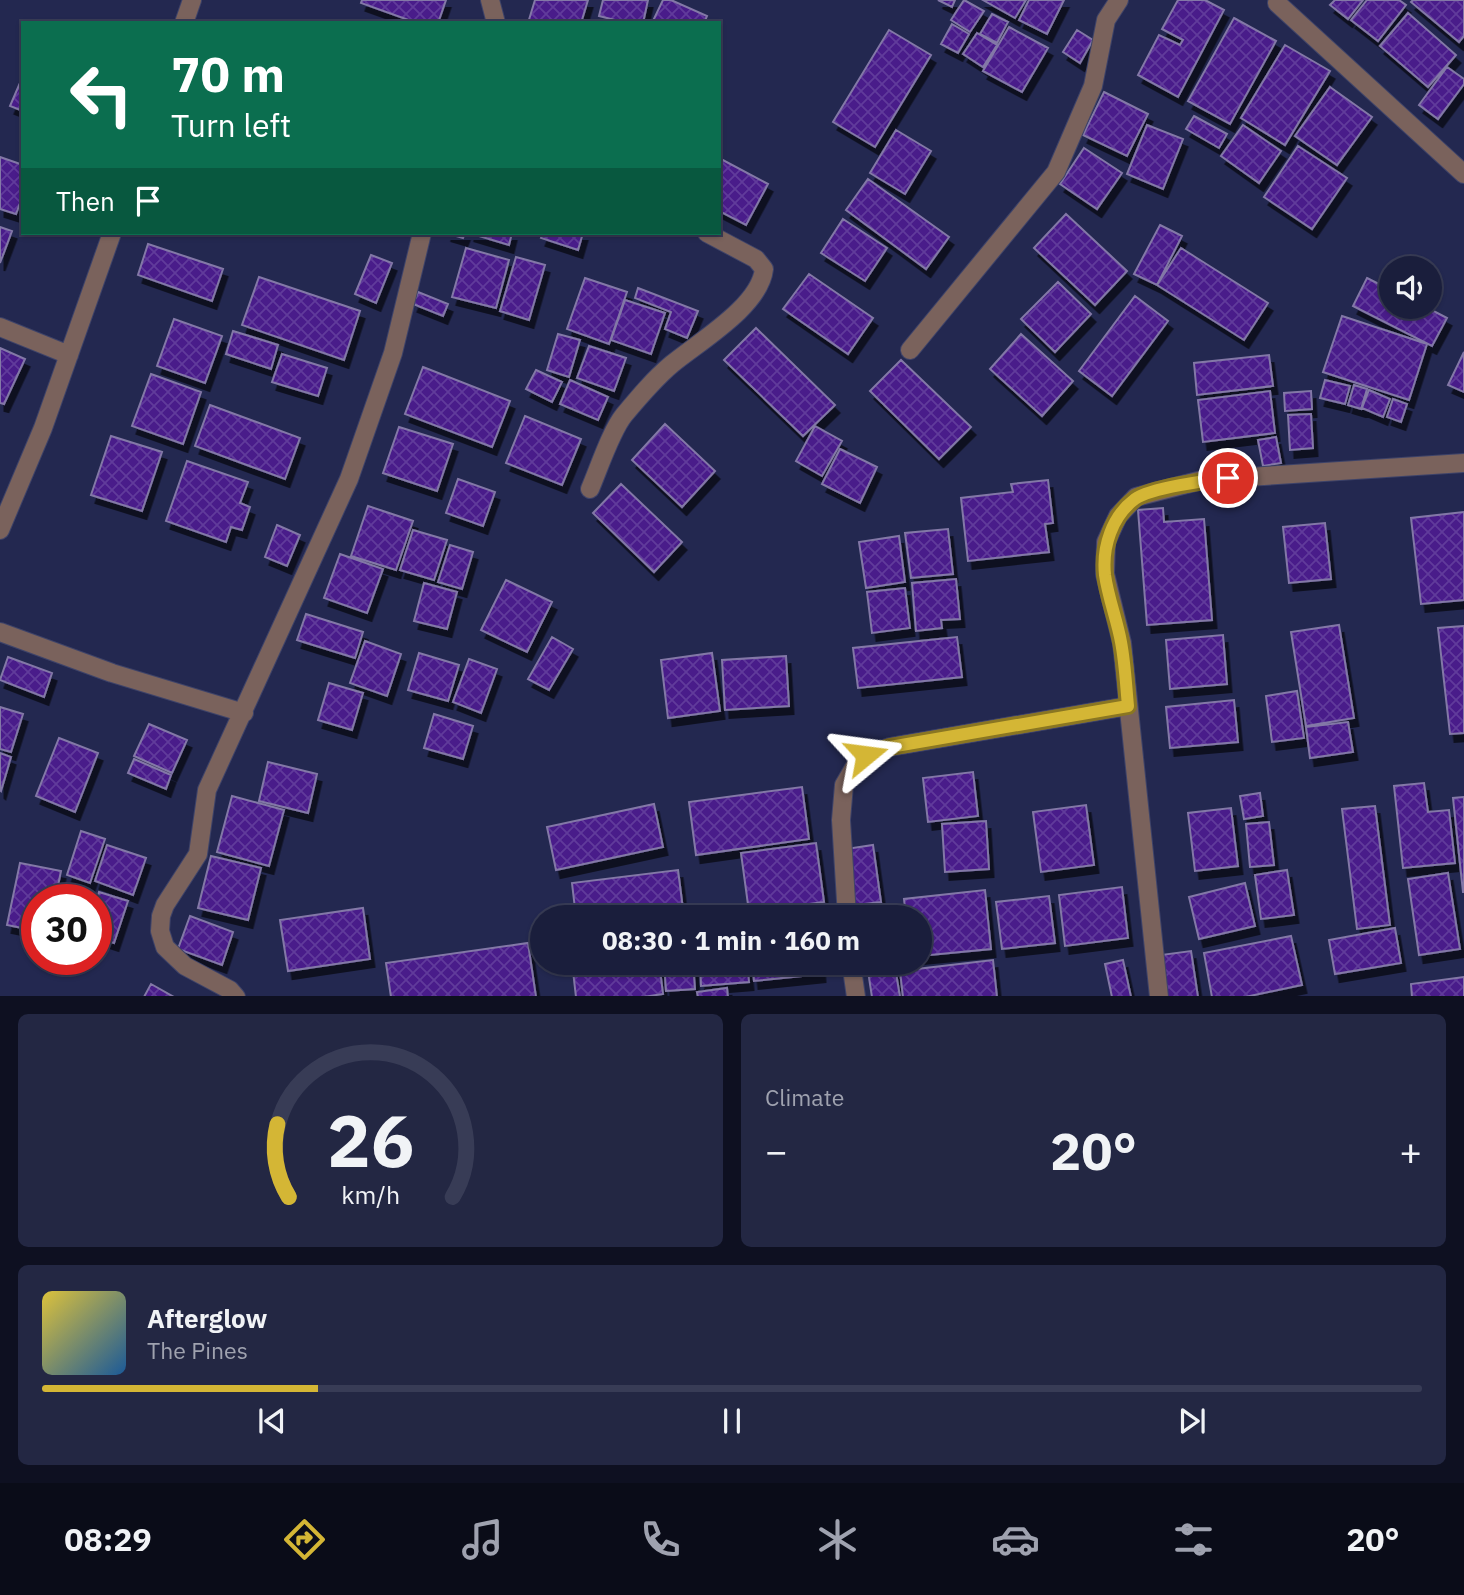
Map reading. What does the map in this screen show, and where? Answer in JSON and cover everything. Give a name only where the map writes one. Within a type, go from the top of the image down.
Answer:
[{"type":"street","points":[[185,21],[192,0]]},
{"type":"street","points":[[490,0],[495,21]]},
{"type":"street","points":[[910,350],[1056,172],[1093,86],[1106,20],[1115,2]]},
{"type":"street","points":[[1276,3],[1464,174]]},
{"type":"street","points":[[0,530],[43,428],[111,235]]},
{"type":"street","points":[[236,996],[230,990],[185,966],[165,947],[160,931],[161,916],[165,905],[198,854],[207,790],[349,479],[393,352],[422,235]]},
{"type":"street","points":[[590,489],[621,418],[672,364],[742,309],[763,278],[764,269],[755,258],[711,235]]},
{"type":"street","points":[[0,327],[69,355]]},
{"type":"street","points":[[1159,996],[1122,643],[1105,574],[1106,542],[1118,516],[1136,498],[1202,480],[1464,463]]},
{"type":"street","points":[[0,632],[112,673],[244,713]]},
{"type":"street","points":[[846,905],[841,820],[844,785],[855,766],[866,755],[890,747],[1128,706]]},
{"type":"street","points":[[853,975],[856,996]]},
{"type":"building","points":[[362,0],[446,0],[439,21],[411,21],[361,3]]},
{"type":"building","points":[[535,0],[588,0],[582,21],[529,21]]},
{"type":"building","points":[[603,0],[648,0],[643,21],[619,21],[599,16]]},
{"type":"building","points":[[663,0],[671,0],[707,16],[705,21],[653,21]]},
{"type":"building","points":[[938,0],[955,0],[952,7]]},
{"type":"building","points":[[964,0],[984,11],[970,32],[951,20]]},
{"type":"building","points":[[983,0],[1026,0],[1015,18]]},
{"type":"building","points":[[1029,0],[1064,0],[1047,34],[1019,20]]},
{"type":"building","points":[[1178,0],[1205,0],[1224,10],[1178,97],[1138,75],[1159,35],[1180,45],[1183,40],[1162,29]]},
{"type":"building","points":[[1335,0],[1363,0],[1348,19],[1330,5]]},
{"type":"building","points":[[1367,0],[1399,0],[1406,5],[1378,41],[1351,20]]},
{"type":"building","points":[[1464,0],[1464,36],[1459,42],[1411,2]]},
{"type":"building","points":[[1408,13],[1456,55],[1428,87],[1380,46]]},
{"type":"building","points":[[992,14],[1008,22],[997,43],[980,34]]},
{"type":"building","points":[[1234,18],[1276,41],[1230,124],[1188,101]]},
{"type":"building","points":[[952,24],[969,34],[958,53],[941,44]]},
{"type":"building","points":[[1009,27],[1048,48],[1022,92],[983,71]]},
{"type":"building","points":[[889,30],[931,55],[875,147],[833,122]]},
{"type":"building","points":[[1077,30],[1093,40],[1080,63],[1063,52]]},
{"type":"building","points":[[977,33],[997,45],[983,67],[963,54]]},
{"type":"building","points":[[1285,45],[1330,71],[1285,145],[1241,118]]},
{"type":"building","points":[[1447,67],[1464,79],[1464,84],[1438,119],[1419,105]]},
{"type":"building","points":[[21,81],[21,110],[10,106]]},
{"type":"building","points":[[1330,87],[1372,117],[1337,165],[1295,136]]},
{"type":"building","points":[[1104,92],[1148,114],[1127,156],[1083,135]]},
{"type":"building","points":[[1194,116],[1227,134],[1219,148],[1186,129]]},
{"type":"building","points":[[1147,125],[1183,139],[1163,189],[1127,174]]},
{"type":"building","points":[[1243,125],[1281,151],[1259,183],[1221,156]]},
{"type":"building","points":[[896,130],[931,151],[905,194],[870,173]]},
{"type":"building","points":[[1298,146],[1347,178],[1312,229],[1264,197]]},
{"type":"building","points":[[1084,148],[1122,173],[1097,209],[1060,184]]},
{"type":"building","points":[[0,157],[21,164],[21,200],[16,214],[0,209]]},
{"type":"building","points":[[721,159],[768,184],[746,225],[721,212]]},
{"type":"building","points":[[868,179],[949,237],[926,269],[846,210]]},
{"type":"building","points":[[1066,214],[1127,271],[1095,305],[1034,248]]},
{"type":"building","points":[[843,219],[887,248],[865,281],[821,253]]},
{"type":"building","points":[[1160,225],[1182,236],[1157,285],[1134,274]]},
{"type":"building","points":[[0,227],[12,231],[0,263]]},
{"type":"building","points":[[476,235],[512,235],[509,245]]},
{"type":"building","points":[[542,235],[582,235],[578,250],[541,238]]},
{"type":"building","points":[[148,244],[223,269],[212,301],[138,275]]},
{"type":"building","points":[[466,248],[509,260],[496,308],[452,297]]},
{"type":"building","points":[[1181,248],[1268,303],[1244,340],[1157,285]]},
{"type":"building","points":[[371,255],[392,263],[376,303],[355,294]]},
{"type":"building","points":[[516,257],[545,265],[529,320],[500,311]]},
{"type":"building","points":[[809,274],[873,318],[848,354],[783,309]]},
{"type":"building","points":[[259,277],[360,311],[344,360],[242,325]]},
{"type":"building","points":[[585,278],[627,292],[609,344],[567,329]]},
{"type":"building","points":[[1367,278],[1379,284],[1379,319],[1442,319],[1442,315],[1447,318],[1432,346],[1353,306]]},
{"type":"building","points":[[1058,282],[1091,314],[1055,352],[1021,319]]},
{"type":"building","points":[[638,288],[698,311],[687,338],[665,329],[671,312],[635,298]]},
{"type":"building","points":[[418,292],[448,304],[443,316],[413,304]]},
{"type":"building","points":[[1135,296],[1168,321],[1112,396],[1079,371]]},
{"type":"building","points":[[625,300],[665,313],[651,354],[611,340]]},
{"type":"building","points":[[1342,316],[1427,344],[1409,400],[1323,372]]},
{"type":"building","points":[[174,319],[222,336],[205,383],[157,366]]},
{"type":"building","points":[[756,328],[835,405],[803,436],[724,360]]},
{"type":"building","points":[[233,331],[278,345],[271,369],[226,354]]},
{"type":"building","points":[[558,334],[580,340],[569,377],[547,370]]},
{"type":"building","points":[[1021,334],[1073,381],[1042,416],[990,369]]},
{"type":"building","points":[[589,346],[626,358],[614,391],[577,378]]},
{"type":"building","points":[[0,348],[25,359],[4,404],[0,403]]},
{"type":"building","points":[[1464,352],[1464,392],[1448,385]]},
{"type":"building","points":[[282,354],[327,368],[318,396],[272,382]]},
{"type":"building","points":[[1269,355],[1273,386],[1197,395],[1194,363]]},
{"type":"building","points":[[901,360],[971,427],[939,459],[870,391]]},
{"type":"building","points":[[423,367],[510,401],[492,447],[405,414]]},
{"type":"building","points":[[536,370],[562,382],[552,402],[526,389]]},
{"type":"building","points":[[151,374],[201,392],[183,444],[132,426]]},
{"type":"building","points":[[570,380],[608,397],[598,420],[560,404]]},
{"type":"building","points":[[1325,380],[1350,386],[1345,404],[1320,398]]},
{"type":"building","points":[[1354,385],[1367,389],[1361,409],[1348,405]]},
{"type":"building","points":[[1369,390],[1390,399],[1383,417],[1362,408]]},
{"type":"building","points":[[1270,391],[1275,433],[1203,442],[1198,400]]},
{"type":"building","points":[[1311,391],[1312,409],[1285,411],[1284,393]]},
{"type":"building","points":[[1393,399],[1407,404],[1401,422],[1387,417]]},
{"type":"building","points":[[210,405],[300,438],[285,479],[195,446]]},
{"type":"building","points":[[1311,414],[1313,448],[1290,450],[1288,415]]},
{"type":"building","points":[[525,416],[581,439],[562,485],[506,463]]},
{"type":"building","points":[[665,424],[715,471],[682,507],[632,460]]},
{"type":"building","points":[[815,426],[842,441],[822,476],[796,461]]},
{"type":"building","points":[[399,427],[453,444],[437,491],[383,473]]},
{"type":"building","points":[[111,436],[162,452],[142,511],[91,495]]},
{"type":"building","points":[[1276,437],[1281,463],[1263,466],[1258,440]]},
{"type":"building","points":[[840,449],[877,467],[860,503],[822,484]]},
{"type":"building","points":[[187,461],[248,482],[240,503],[250,507],[242,530],[231,527],[226,542],[166,521]]},
{"type":"building","points":[[458,479],[495,492],[483,526],[446,513]]},
{"type":"building","points":[[1048,480],[1053,523],[1045,524],[1049,552],[968,561],[961,498],[1013,492],[1011,484]]},
{"type":"building","points":[[621,484],[682,542],[654,572],[593,513]]},
{"type":"building","points":[[368,506],[413,521],[396,570],[351,556]]},
{"type":"building","points":[[1163,508],[1164,522],[1204,519],[1212,620],[1147,625],[1138,510]]},
{"type":"building","points":[[1464,512],[1464,600],[1421,604],[1411,518]]},
{"type":"building","points":[[1325,523],[1331,579],[1289,583],[1283,527]]},
{"type":"building","points":[[277,525],[300,535],[287,566],[265,557]]},
{"type":"building","points":[[948,529],[953,574],[911,578],[905,533]]},
{"type":"building","points":[[413,530],[447,540],[434,580],[400,570]]},
{"type":"building","points":[[899,536],[905,582],[866,588],[859,542]]},
{"type":"building","points":[[450,545],[473,552],[462,589],[438,582]]},
{"type":"building","points":[[340,554],[383,569],[367,613],[324,598]]},
{"type":"building","points":[[956,579],[960,619],[941,620],[942,628],[916,631],[912,583]]},
{"type":"building","points":[[506,580],[552,602],[527,652],[481,630]]},
{"type":"building","points":[[424,583],[457,592],[447,629],[414,621]]},
{"type":"building","points":[[905,588],[910,628],[872,633],[867,592]]},
{"type":"building","points":[[306,614],[363,632],[355,658],[297,640]]},
{"type":"building","points":[[1339,625],[1354,718],[1306,726],[1291,632]]},
{"type":"building","points":[[1464,626],[1464,733],[1450,734],[1438,628]]},
{"type":"building","points":[[1223,635],[1227,684],[1170,689],[1166,640]]},
{"type":"building","points":[[552,637],[573,649],[549,690],[528,679]]},
{"type":"building","points":[[957,637],[962,677],[858,688],[853,648]]},
{"type":"building","points":[[365,641],[401,654],[387,696],[350,683]]},
{"type":"building","points":[[419,653],[459,665],[448,701],[408,690]]},
{"type":"building","points":[[712,653],[720,711],[668,718],[661,660]]},
{"type":"building","points":[[786,656],[789,706],[725,710],[722,660]]},
{"type":"building","points":[[8,657],[52,673],[44,697],[0,680]]},
{"type":"building","points":[[469,659],[497,669],[481,713],[453,702]]},
{"type":"building","points":[[329,683],[363,693],[352,730],[318,720]]},
{"type":"building","points":[[1297,691],[1304,738],[1272,742],[1266,696]]},
{"type":"building","points":[[1234,700],[1238,742],[1170,748],[1166,707]]},
{"type":"building","points":[[0,707],[23,714],[11,752],[0,749]]},
{"type":"building","points":[[434,714],[473,726],[463,759],[424,748]]},
{"type":"building","points":[[1348,722],[1353,752],[1310,758],[1306,727]]},
{"type":"building","points":[[149,724],[187,740],[172,773],[134,756]]},
{"type":"building","points":[[59,738],[98,753],[75,812],[36,796]]},
{"type":"building","points":[[0,753],[11,757],[1,791],[0,790]]},
{"type":"building","points":[[134,759],[171,775],[166,789],[128,773]]},
{"type":"building","points":[[268,762],[317,774],[308,813],[259,801]]},
{"type":"building","points":[[973,772],[978,816],[928,822],[923,778]]},
{"type":"building","points":[[1424,783],[1428,812],[1449,810],[1455,863],[1403,868],[1394,786]]},
{"type":"building","points":[[802,787],[809,839],[696,855],[689,802]]},
{"type":"building","points":[[1260,793],[1263,816],[1244,819],[1240,796]]},
{"type":"building","points":[[232,796],[284,810],[269,866],[217,852]]},
{"type":"building","points":[[1464,797],[1464,892],[1463,892],[1453,798]]},
{"type":"building","points":[[654,804],[663,847],[556,870],[547,827]]},
{"type":"building","points":[[1086,805],[1094,865],[1041,872],[1033,812]]},
{"type":"building","points":[[1375,806],[1390,925],[1357,929],[1342,809]]},
{"type":"building","points":[[1231,808],[1238,866],[1195,871],[1188,813]]},
{"type":"building","points":[[986,821],[989,869],[945,872],[942,824]]},
{"type":"building","points":[[1269,822],[1274,865],[1250,867],[1246,824]]},
{"type":"building","points":[[81,831],[105,839],[90,883],[67,875]]},
{"type":"building","points":[[816,843],[824,902],[802,905],[748,905],[741,853]]},
{"type":"building","points":[[107,845],[146,858],[133,895],[112,887],[112,884],[95,881]]},
{"type":"building","points":[[873,845],[881,902],[855,905],[846,849]]},
{"type":"building","points":[[211,856],[261,868],[248,920],[198,908]]},
{"type":"building","points":[[20,863],[61,871],[58,884],[21,884],[21,928],[7,925]]},
{"type":"building","points":[[678,870],[682,905],[575,905],[572,883]]},
{"type":"building","points":[[1287,870],[1294,915],[1261,919],[1255,875]]},
{"type":"building","points":[[1448,873],[1460,949],[1419,955],[1408,879]]},
{"type":"building","points":[[1245,883],[1255,926],[1199,939],[1189,897]]},
{"type":"building","points":[[1122,887],[1128,938],[1065,946],[1059,895]]},
{"type":"building","points":[[985,890],[991,949],[932,955],[932,905],[905,905],[904,899]]},
{"type":"building","points":[[112,896],[128,901],[114,943],[112,942]]},
{"type":"building","points":[[1049,896],[1055,943],[1002,949],[996,902]]},
{"type":"building","points":[[363,908],[370,959],[288,971],[280,920]]},
{"type":"building","points":[[190,916],[233,932],[222,965],[178,949]]},
{"type":"building","points":[[1395,928],[1401,963],[1335,974],[1329,940]]},
{"type":"building","points":[[1291,936],[1302,985],[1250,996],[1212,996],[1204,953]]},
{"type":"building","points":[[528,943],[530,975],[533,975],[536,996],[391,996],[386,963]]},
{"type":"building","points":[[1191,951],[1198,996],[1167,996],[1161,955]]},
{"type":"building","points":[[993,960],[997,996],[903,996],[900,975],[932,975],[932,967]]},
{"type":"building","points":[[1123,960],[1131,996],[1112,996],[1105,964]]},
{"type":"building","points":[[573,975],[661,975],[663,994],[576,996]]},
{"type":"building","points":[[665,975],[694,975],[695,989],[666,991]]},
{"type":"building","points":[[701,975],[748,975],[749,982],[701,986]]},
{"type":"building","points":[[753,975],[811,975],[754,981]]},
{"type":"building","points":[[869,975],[896,975],[900,996],[872,996]]},
{"type":"building","points":[[1464,977],[1464,996],[1412,996],[1411,984]]},
{"type":"building","points":[[151,984],[172,996],[145,996]]},
{"type":"building","points":[[727,988],[728,996],[698,996],[697,992]]},
{"type":"route","points":[[866,755],[890,747],[1128,706],[1122,643],[1105,574],[1106,542],[1118,516],[1136,498],[1202,480],[1228,478]]}]
